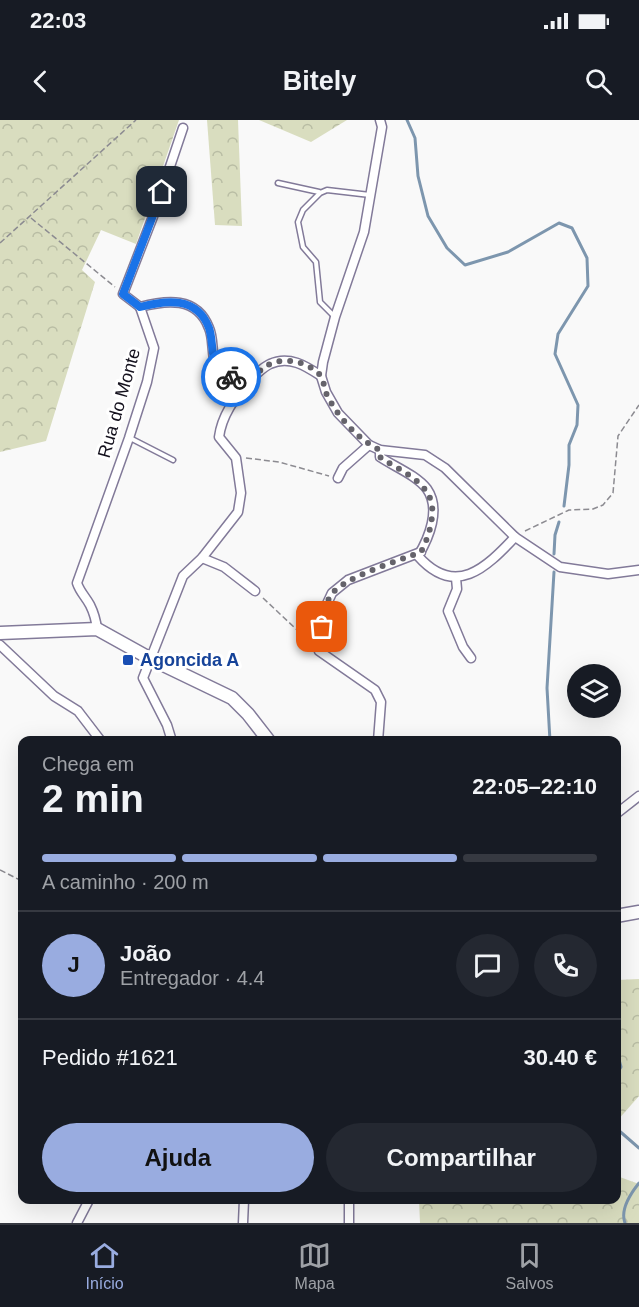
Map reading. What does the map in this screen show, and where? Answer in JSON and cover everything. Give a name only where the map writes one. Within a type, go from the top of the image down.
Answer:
[{"type":"street","points":[[380,120],[382,127],[364,232],[335,317],[323,362],[321,376],[326,392],[338,413],[369,445],[380,450],[425,455],[445,468],[515,537],[560,567],[608,574],[639,570]]},
{"type":"street","points":[[183,128],[154,214],[123,294],[140,307],[159,302],[183,302],[199,311],[209,327],[216,366],[225,376],[250,379]]},
{"type":"street","name":"Rua do Monte","points":[[97,629],[94,614],[77,583],[147,382],[154,348],[140,307]]},
{"type":"street","points":[[170,736],[143,678],[183,576],[202,558],[238,512],[241,494],[236,458],[219,437],[220,426],[228,409],[250,379],[270,363],[291,361],[304,364],[321,376]]},
{"type":"street","points":[[338,478],[343,468],[369,445]]},
{"type":"street","points":[[380,450],[380,457],[415,479],[427,490],[433,506],[431,530],[418,556],[425,564],[440,573],[456,578],[469,576],[484,567],[515,537]]},
{"type":"street","points":[[378,736],[381,702],[375,690],[319,651],[325,608],[332,593],[348,580],[421,552]]},
{"type":"street","points":[[202,558],[224,567],[255,591]]},
{"type":"street","points":[[456,578],[457,589],[448,611],[463,647],[471,657]]},
{"type":"street","points":[[0,633],[97,629],[232,698],[249,714],[265,736]]},
{"type":"street","points":[[0,645],[54,696],[78,711],[97,736]]},
{"type":"street","points":[[621,810],[639,796]]},
{"type":"street","points":[[621,915],[639,912]]},
{"type":"street","points":[[77,1223],[87,1204]]},
{"type":"street","points":[[243,1223],[244,1204]]},
{"type":"street","points":[[349,1204],[349,1223]]},
{"type":"lane","points":[[278,183],[320,192],[327,190],[370,195]]},
{"type":"lane","points":[[320,192],[303,210],[298,222],[303,247],[316,262],[320,302],[335,317]]},
{"type":"lane","points":[[129,438],[173,460]]},
{"type":"path","points":[[0,243],[136,120]]},
{"type":"path","points":[[30,216],[123,294]]},
{"type":"path","points":[[515,537],[569,510],[593,509],[603,506],[613,493],[618,436],[639,405]]},
{"type":"path","points":[[236,458],[279,462],[338,478]]},
{"type":"path","points":[[255,591],[319,651]]},
{"type":"path","points":[[0,870],[18,879]]},
{"type":"green space","points":[[0,120],[179,120],[136,244],[101,230],[82,270],[95,282],[46,441],[0,452]]},
{"type":"green space","points":[[207,120],[238,120],[242,226],[215,225]]},
{"type":"green space","points":[[259,120],[347,120],[311,142]]},
{"type":"green space","points":[[639,979],[639,1096],[621,1116],[621,980]]},
{"type":"green space","points":[[621,1177],[639,1184],[639,1223],[420,1223],[419,1204],[621,1204]]},
{"type":"waterway","points":[[407,120],[415,138],[418,176],[428,216],[447,248],[465,265],[508,252],[559,223],[572,228],[587,258],[588,286],[558,334],[555,354],[578,405],[577,425],[569,445],[564,506]]},
{"type":"waterway","points":[[554,554],[555,535],[559,522]]},
{"type":"waterway","points":[[550,736],[547,688],[554,572]]},
{"type":"waterway","points":[[621,1132],[639,1148]]},
{"type":"waterway","points":[[625,1223],[625,1207],[639,1183]]},
{"type":"way so far","points":[[231,377],[250,379],[270,363],[291,361],[304,364],[321,376],[326,392],[338,413],[369,445],[380,450],[380,457],[415,479],[427,490],[433,506],[431,530],[421,552],[348,580],[332,593],[325,608],[322,627]]},
{"type":"place","name":"Agoncida A","points":[[128,660]]},
{"type":"route","points":[[162,192],[123,294],[140,307],[159,302],[183,302],[199,311],[209,327],[216,366],[225,376],[231,377]]}]
